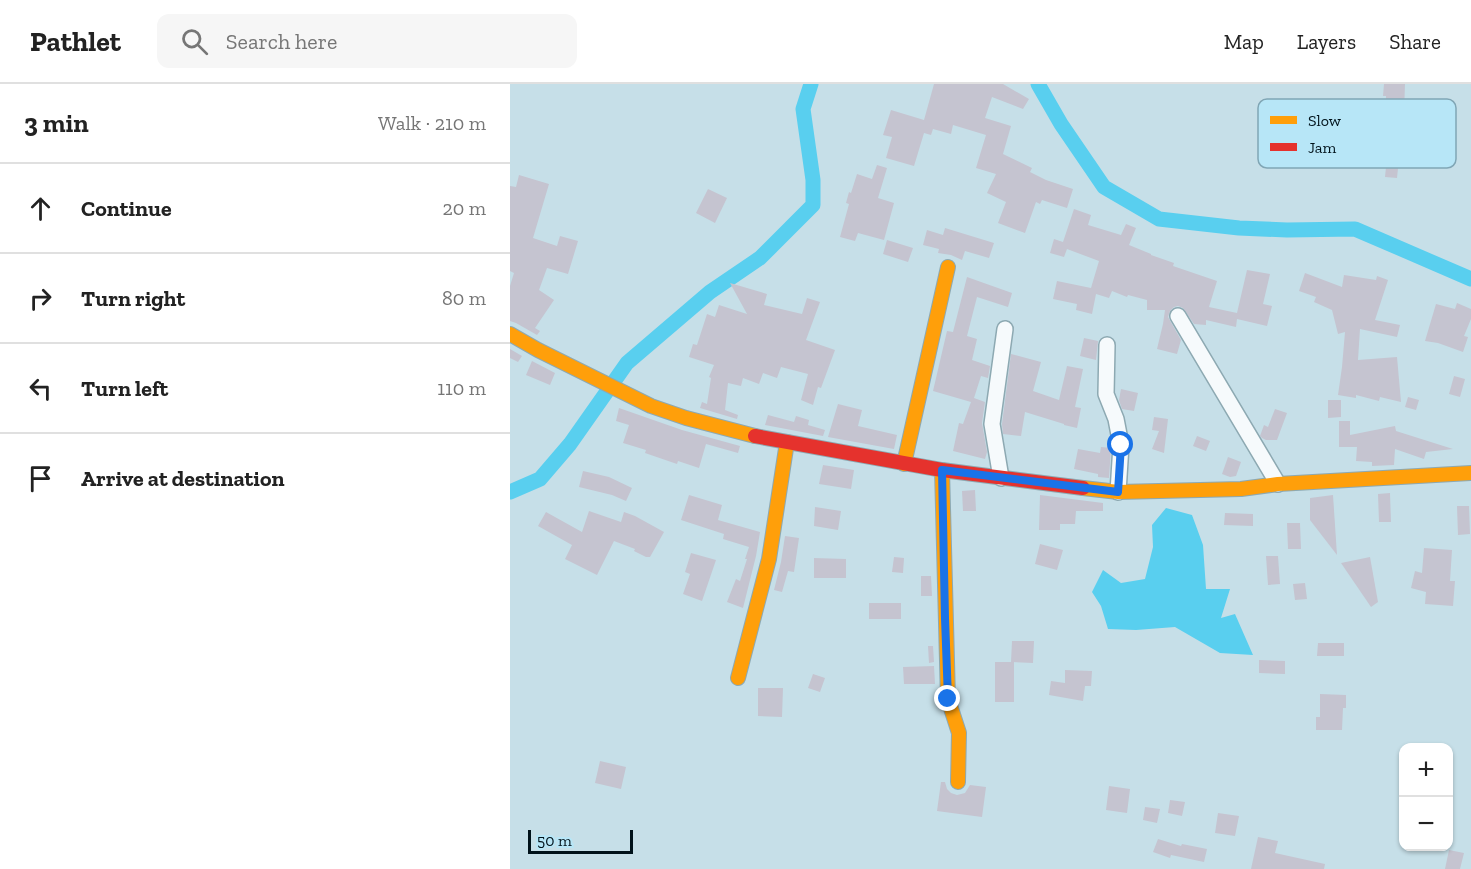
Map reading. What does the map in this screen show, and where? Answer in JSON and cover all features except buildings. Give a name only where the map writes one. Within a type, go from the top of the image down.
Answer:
[{"type":"street","points":[[904,464],[948,267]]},
{"type":"street","points":[[1178,316],[1278,484]]},
{"type":"street","points":[[1001,478],[992,424],[1005,329]]},
{"type":"street","points":[[510,333],[538,350],[651,406],[686,418],[757,437],[942,470],[1118,492],[1241,489],[1278,484],[1471,473]]},
{"type":"street","points":[[1107,345],[1106,394],[1116,419],[1121,445],[1118,492]]},
{"type":"street","points":[[738,678],[769,559],[787,442]]},
{"type":"street","points":[[942,470],[948,699],[959,733],[958,782]]},
{"type":"water","points":[[1166,508],[1192,515],[1203,545],[1206,589],[1230,589],[1221,618],[1235,614],[1253,655],[1220,653],[1175,627],[1136,630],[1108,629],[1101,606],[1092,592],[1103,570],[1121,583],[1145,579],[1153,547],[1152,525]]},
{"type":"waterway","points":[[510,492],[540,479],[570,444],[627,363],[710,292],[760,258],[813,205],[813,180],[803,109],[811,84]]},
{"type":"waterway","points":[[1038,84],[1061,124],[1104,187],[1159,219],[1239,228],[1355,229],[1471,279]]},
{"type":"traffic: slow","points":[[904,464],[948,267]]},
{"type":"traffic: slow","points":[[510,334],[651,406],[686,418],[755,436]]},
{"type":"traffic: slow","points":[[738,678],[769,559],[787,442]]},
{"type":"traffic: slow","points":[[942,470],[948,699],[959,733],[958,782]]},
{"type":"traffic: slow","points":[[1083,488],[1118,492],[1241,489],[1278,484],[1471,473]]},
{"type":"traffic: jam","points":[[755,436],[942,470],[1083,488]]},
{"type":"route","points":[[948,699],[942,470],[1118,492],[1121,445]]}]
